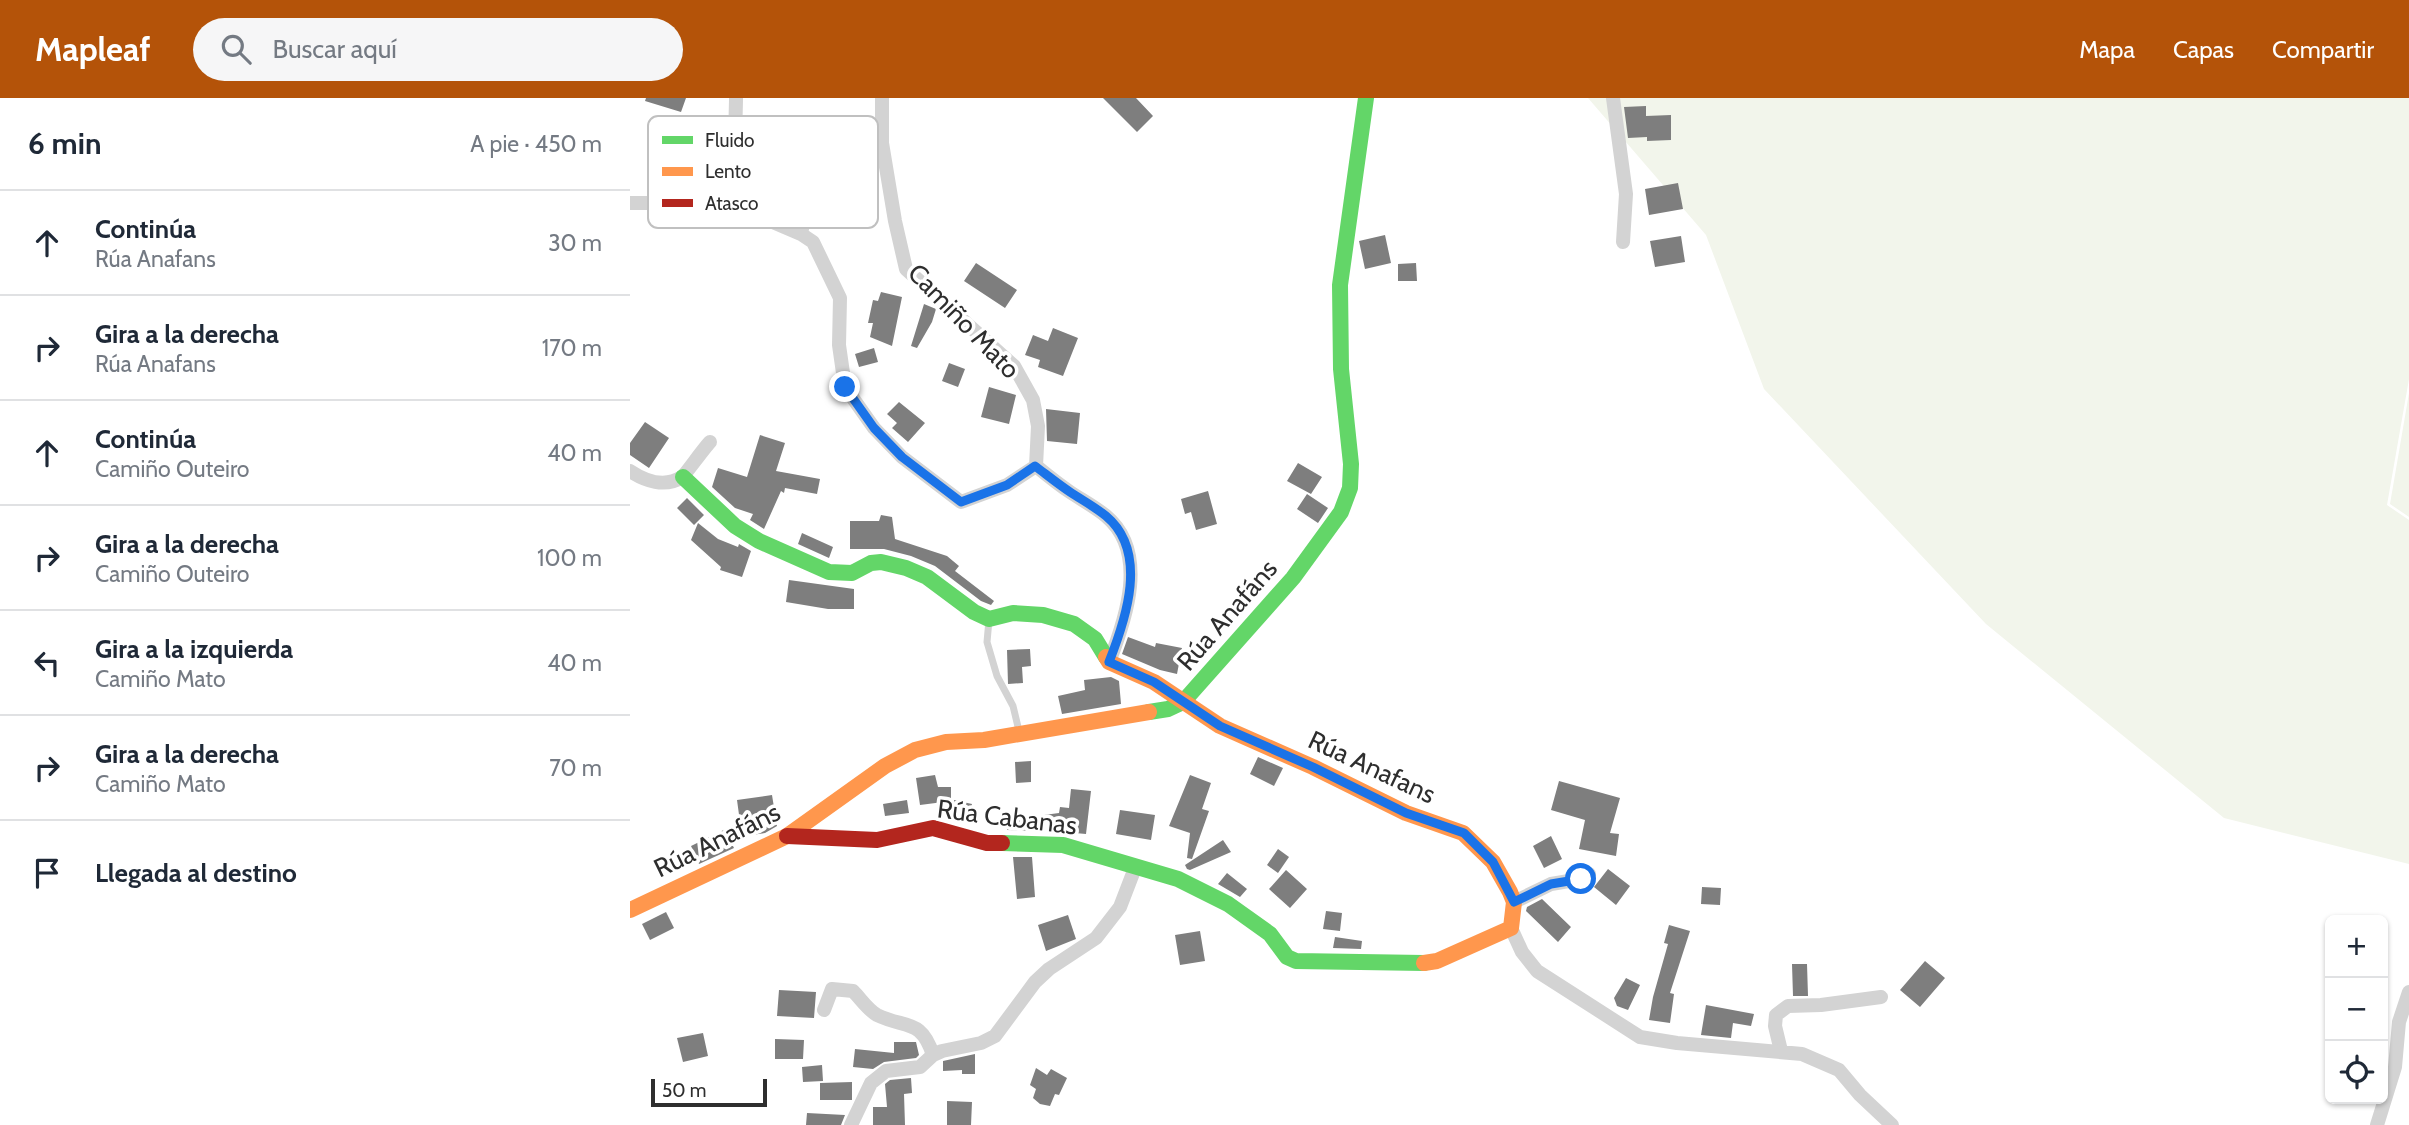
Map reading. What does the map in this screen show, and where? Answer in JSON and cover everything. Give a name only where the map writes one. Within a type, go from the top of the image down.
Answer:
[{"type":"street","points":[[736,98],[736,116]]},
{"type":"street","name":"Camiño Mato","points":[[882,98],[882,143],[906,269],[1014,366],[1033,400],[1038,426],[1035,466]]},
{"type":"street","name":"Rúa Anafáns","points":[[630,909],[787,836],[886,766],[915,750],[946,742],[984,740],[1168,709],[1183,702],[1316,548],[1341,512],[1350,488],[1351,464],[1339,328],[1340,285],[1367,98]]},
{"type":"street","points":[[1613,98],[1626,194],[1623,242]]},
{"type":"street","points":[[630,203],[648,203]]},
{"type":"street","points":[[787,228],[813,242],[839,298],[839,345],[845,387],[874,428],[902,457],[961,502],[1007,485],[1035,466],[1107,516],[1121,532],[1129,558],[1131,591],[1125,620],[1109,662]]},
{"type":"street","points":[[801,234],[802,228]]},
{"type":"street","points":[[630,471],[640,478],[659,484],[683,477],[710,442]]},
{"type":"street","points":[[683,477],[735,526],[759,541],[829,572],[852,573],[871,563],[881,562],[906,568],[927,577],[974,612],[989,619],[1013,613],[1043,615],[1074,624],[1095,639],[1109,662]]},
{"type":"street","name":"Rúa Anafans","points":[[1109,662],[1154,682],[1220,726],[1313,767],[1406,813],[1464,833],[1493,862],[1514,902]]},
{"type":"street","name":"Rúa Cabanas","points":[[787,836],[877,840],[933,828],[987,843],[1063,845],[1178,879],[1228,904],[1270,934],[1287,957],[1296,961],[1415,965],[1437,961],[1511,928]]},
{"type":"street","points":[[851,1125],[866,1091],[878,1076],[886,1071],[920,1067],[933,1055],[995,1036],[1035,982],[1049,969],[1096,938],[1120,907],[1135,868]]},
{"type":"street","points":[[1589,874],[1581,879],[1551,884],[1514,902],[1511,928],[1522,952],[1537,971],[1640,1037],[1677,1043],[1802,1054],[1839,1070],[1860,1095],[1892,1125]]},
{"type":"street","points":[[824,1010],[832,989],[853,991],[868,1010],[917,1028],[927,1038],[933,1055]]},
{"type":"street","points":[[2377,1125],[2395,1067],[2399,1022],[2409,992]]},
{"type":"street","points":[[1781,1051],[1775,1027],[1776,1015],[1788,1006],[1821,1005],[1881,997]]},
{"type":"lane","points":[[989,619],[987,642],[996,676],[1013,706],[1019,734]]},
{"type":"shaded area","points":[[1588,98],[2409,98],[2409,379],[2387,505],[2409,520],[2409,864],[2224,818],[1986,624],[1764,389],[1706,235]]},
{"type":"shaded area","points":[[2409,393],[2409,517],[2390,504]]},
{"type":"building","points":[[646,98],[686,98],[681,112],[645,101]]},
{"type":"building","points":[[1103,98],[1136,98],[1153,116],[1137,132]]},
{"type":"building","points":[[1646,106],[1646,116],[1671,115],[1671,140],[1647,141],[1647,137],[1628,138],[1624,107]]},
{"type":"building","points":[[1678,183],[1683,209],[1649,215],[1645,189]]},
{"type":"building","points":[[1385,235],[1391,263],[1365,269],[1359,241]]},
{"type":"building","points":[[1681,236],[1685,262],[1655,267],[1650,241]]},
{"type":"building","points":[[976,263],[1017,290],[1005,308],[964,281]]},
{"type":"building","points":[[1416,263],[1417,281],[1398,281],[1398,264]]},
{"type":"building","points":[[881,292],[902,297],[892,346],[870,337],[873,323],[868,323],[873,300],[878,301]]},
{"type":"building","points":[[924,304],[936,309],[917,348],[911,346]]},
{"type":"building","points":[[1053,328],[1078,338],[1063,376],[1038,367],[1040,360],[1025,355],[1033,335],[1048,341]]},
{"type":"building","points":[[874,348],[878,362],[859,367],[855,354]]},
{"type":"building","points":[[949,363],[965,369],[958,387],[942,381]]},
{"type":"building","points":[[989,387],[1016,395],[1009,424],[981,417]]},
{"type":"building","points":[[899,402],[925,423],[908,442],[892,428],[897,423],[887,414]]},
{"type":"building","points":[[1046,409],[1080,413],[1077,444],[1047,441]]},
{"type":"building","points":[[645,422],[669,438],[649,468],[630,455],[630,443]]},
{"type":"building","points":[[760,435],[785,443],[776,471],[820,479],[817,494],[785,488],[784,493],[781,491],[764,529],[750,520],[753,514],[735,508],[712,487],[718,468],[747,477]]},
{"type":"building","points":[[1298,463],[1322,477],[1311,494],[1287,481]]},
{"type":"building","points":[[1208,491],[1217,524],[1196,530],[1191,512],[1185,514],[1181,499]]},
{"type":"building","points":[[1307,494],[1328,508],[1318,523],[1297,509]]},
{"type":"building","points":[[687,498],[704,515],[694,525],[677,508]]},
{"type":"building","points":[[881,515],[892,517],[895,539],[947,556],[959,566],[955,571],[994,601],[991,605],[981,601],[935,566],[911,556],[884,549],[850,549],[850,521],[879,521]]},
{"type":"building","points":[[698,523],[718,539],[738,547],[739,544],[751,551],[742,577],[720,570],[721,567],[691,540]]},
{"type":"building","points":[[802,533],[833,547],[829,558],[798,544]]},
{"type":"building","points":[[789,580],[854,589],[854,609],[828,609],[786,602]]},
{"type":"building","points":[[1128,637],[1155,647],[1156,643],[1182,648],[1177,674],[1122,654]]},
{"type":"building","points":[[1030,649],[1031,666],[1022,667],[1023,683],[1008,684],[1007,650]]},
{"type":"building","points":[[1111,677],[1119,681],[1121,704],[1062,714],[1058,696],[1085,690],[1084,680]]},
{"type":"building","points":[[1258,757],[1283,768],[1274,786],[1250,774]]},
{"type":"building","points":[[1031,761],[1031,782],[1016,783],[1015,762]]},
{"type":"building","points":[[935,775],[938,787],[951,787],[951,801],[920,805],[916,778]]},
{"type":"building","points":[[1190,775],[1211,783],[1202,809],[1209,811],[1192,859],[1187,858],[1190,833],[1169,826]]},
{"type":"building","points":[[1559,781],[1620,798],[1610,833],[1619,834],[1616,856],[1579,849],[1585,820],[1551,810]]},
{"type":"building","points":[[1071,789],[1091,791],[1086,834],[1007,830],[1007,820],[1059,813],[1060,807],[1069,808]]},
{"type":"building","points":[[772,795],[777,826],[765,833],[729,838],[734,848],[699,864],[691,846],[740,822],[737,800]]},
{"type":"building","points":[[907,800],[909,813],[885,816],[883,804]]},
{"type":"building","points":[[954,800],[972,804],[969,818],[952,815]]},
{"type":"building","points":[[1120,810],[1155,815],[1151,840],[1116,834]]},
{"type":"building","points":[[1551,836],[1562,859],[1544,868],[1533,846]]},
{"type":"building","points":[[1223,840],[1231,852],[1187,869],[1185,865]]},
{"type":"building","points":[[1278,849],[1289,857],[1278,873],[1267,865]]},
{"type":"building","points":[[1013,857],[1032,857],[1035,897],[1017,899]]},
{"type":"building","points":[[1608,869],[1630,886],[1616,905],[1594,887]]},
{"type":"building","points":[[1286,870],[1307,889],[1290,908],[1269,889]]},
{"type":"building","points":[[1227,873],[1247,889],[1240,897],[1218,884]]},
{"type":"building","points":[[1702,887],[1721,888],[1720,905],[1701,904]]},
{"type":"building","points":[[1542,899],[1571,927],[1558,942],[1526,911],[1527,907]]},
{"type":"building","points":[[1326,911],[1342,913],[1340,931],[1323,929]]},
{"type":"building","points":[[666,912],[674,928],[650,940],[642,924]]},
{"type":"building","points":[[1068,915],[1076,939],[1046,951],[1038,925]]},
{"type":"building","points":[[1669,925],[1690,931],[1670,993],[1674,994],[1670,1023],[1649,1020],[1668,944],[1664,943]]},
{"type":"building","points":[[1200,931],[1205,961],[1180,965],[1175,935]]},
{"type":"building","points":[[1335,937],[1362,941],[1361,949],[1333,948]]},
{"type":"building","points":[[1925,961],[1945,978],[1920,1007],[1900,990]]},
{"type":"building","points":[[1792,964],[1807,964],[1808,996],[1793,996]]},
{"type":"building","points":[[1626,978],[1640,985],[1628,1010],[1617,1006],[1614,998]]},
{"type":"building","points":[[779,990],[816,992],[814,1018],[777,1016]]},
{"type":"building","points":[[1706,1005],[1754,1014],[1751,1026],[1733,1023],[1731,1038],[1701,1035]]},
{"type":"building","points":[[703,1033],[708,1056],[683,1062],[677,1038]]},
{"type":"building","points":[[775,1039],[804,1040],[803,1059],[775,1059]]},
{"type":"building","points":[[894,1042],[916,1042],[919,1055],[916,1058],[884,1062],[873,1069],[853,1067],[855,1049],[894,1053]]},
{"type":"building","points":[[975,1054],[975,1074],[962,1074],[962,1070],[943,1071],[943,1061]]},
{"type":"building","points":[[822,1065],[823,1081],[803,1082],[802,1067]]},
{"type":"building","points":[[1036,1068],[1047,1075],[1051,1069],[1067,1078],[1050,1106],[1040,1104],[1033,1098],[1036,1089],[1030,1085]]},
{"type":"building","points":[[911,1078],[912,1093],[904,1094],[905,1125],[873,1125],[873,1107],[887,1107],[885,1084],[890,1080]]},
{"type":"building","points":[[852,1082],[852,1100],[820,1100],[820,1083]]},
{"type":"building","points":[[947,1101],[972,1102],[971,1125],[947,1125]]},
{"type":"building","points":[[807,1113],[845,1115],[841,1125],[806,1125]]},
{"type":"traffic: fast","points":[[1149,712],[1168,709],[1183,702],[1293,578],[1341,512],[1350,488],[1351,464],[1341,369],[1340,285],[1366,98]]},
{"type":"traffic: fast","points":[[683,477],[735,526],[759,541],[829,572],[852,573],[871,563],[881,562],[906,568],[927,577],[974,612],[989,619],[1013,613],[1043,615],[1074,624],[1095,639],[1106,657]]},
{"type":"traffic: fast","points":[[1002,843],[1063,845],[1178,879],[1228,904],[1270,934],[1287,957],[1296,961],[1424,963]]},
{"type":"traffic: slow","points":[[1106,657],[1109,662],[1154,682],[1220,726],[1313,767],[1406,813],[1463,833],[1493,862],[1510,892],[1514,902],[1511,928],[1437,961],[1424,963]]},
{"type":"traffic: slow","points":[[630,910],[787,836],[885,766],[915,750],[946,742],[984,740],[1149,712]]},
{"type":"traffic: jam","points":[[787,836],[877,840],[933,828],[987,843],[1002,843]]},
{"type":"route","points":[[845,387],[874,428],[902,457],[961,502],[1007,485],[1035,466],[1107,516],[1121,532],[1129,558],[1131,591],[1125,620],[1109,662],[1154,682],[1220,726],[1313,767],[1406,813],[1464,833],[1493,862],[1514,902],[1551,884],[1581,879]]}]
